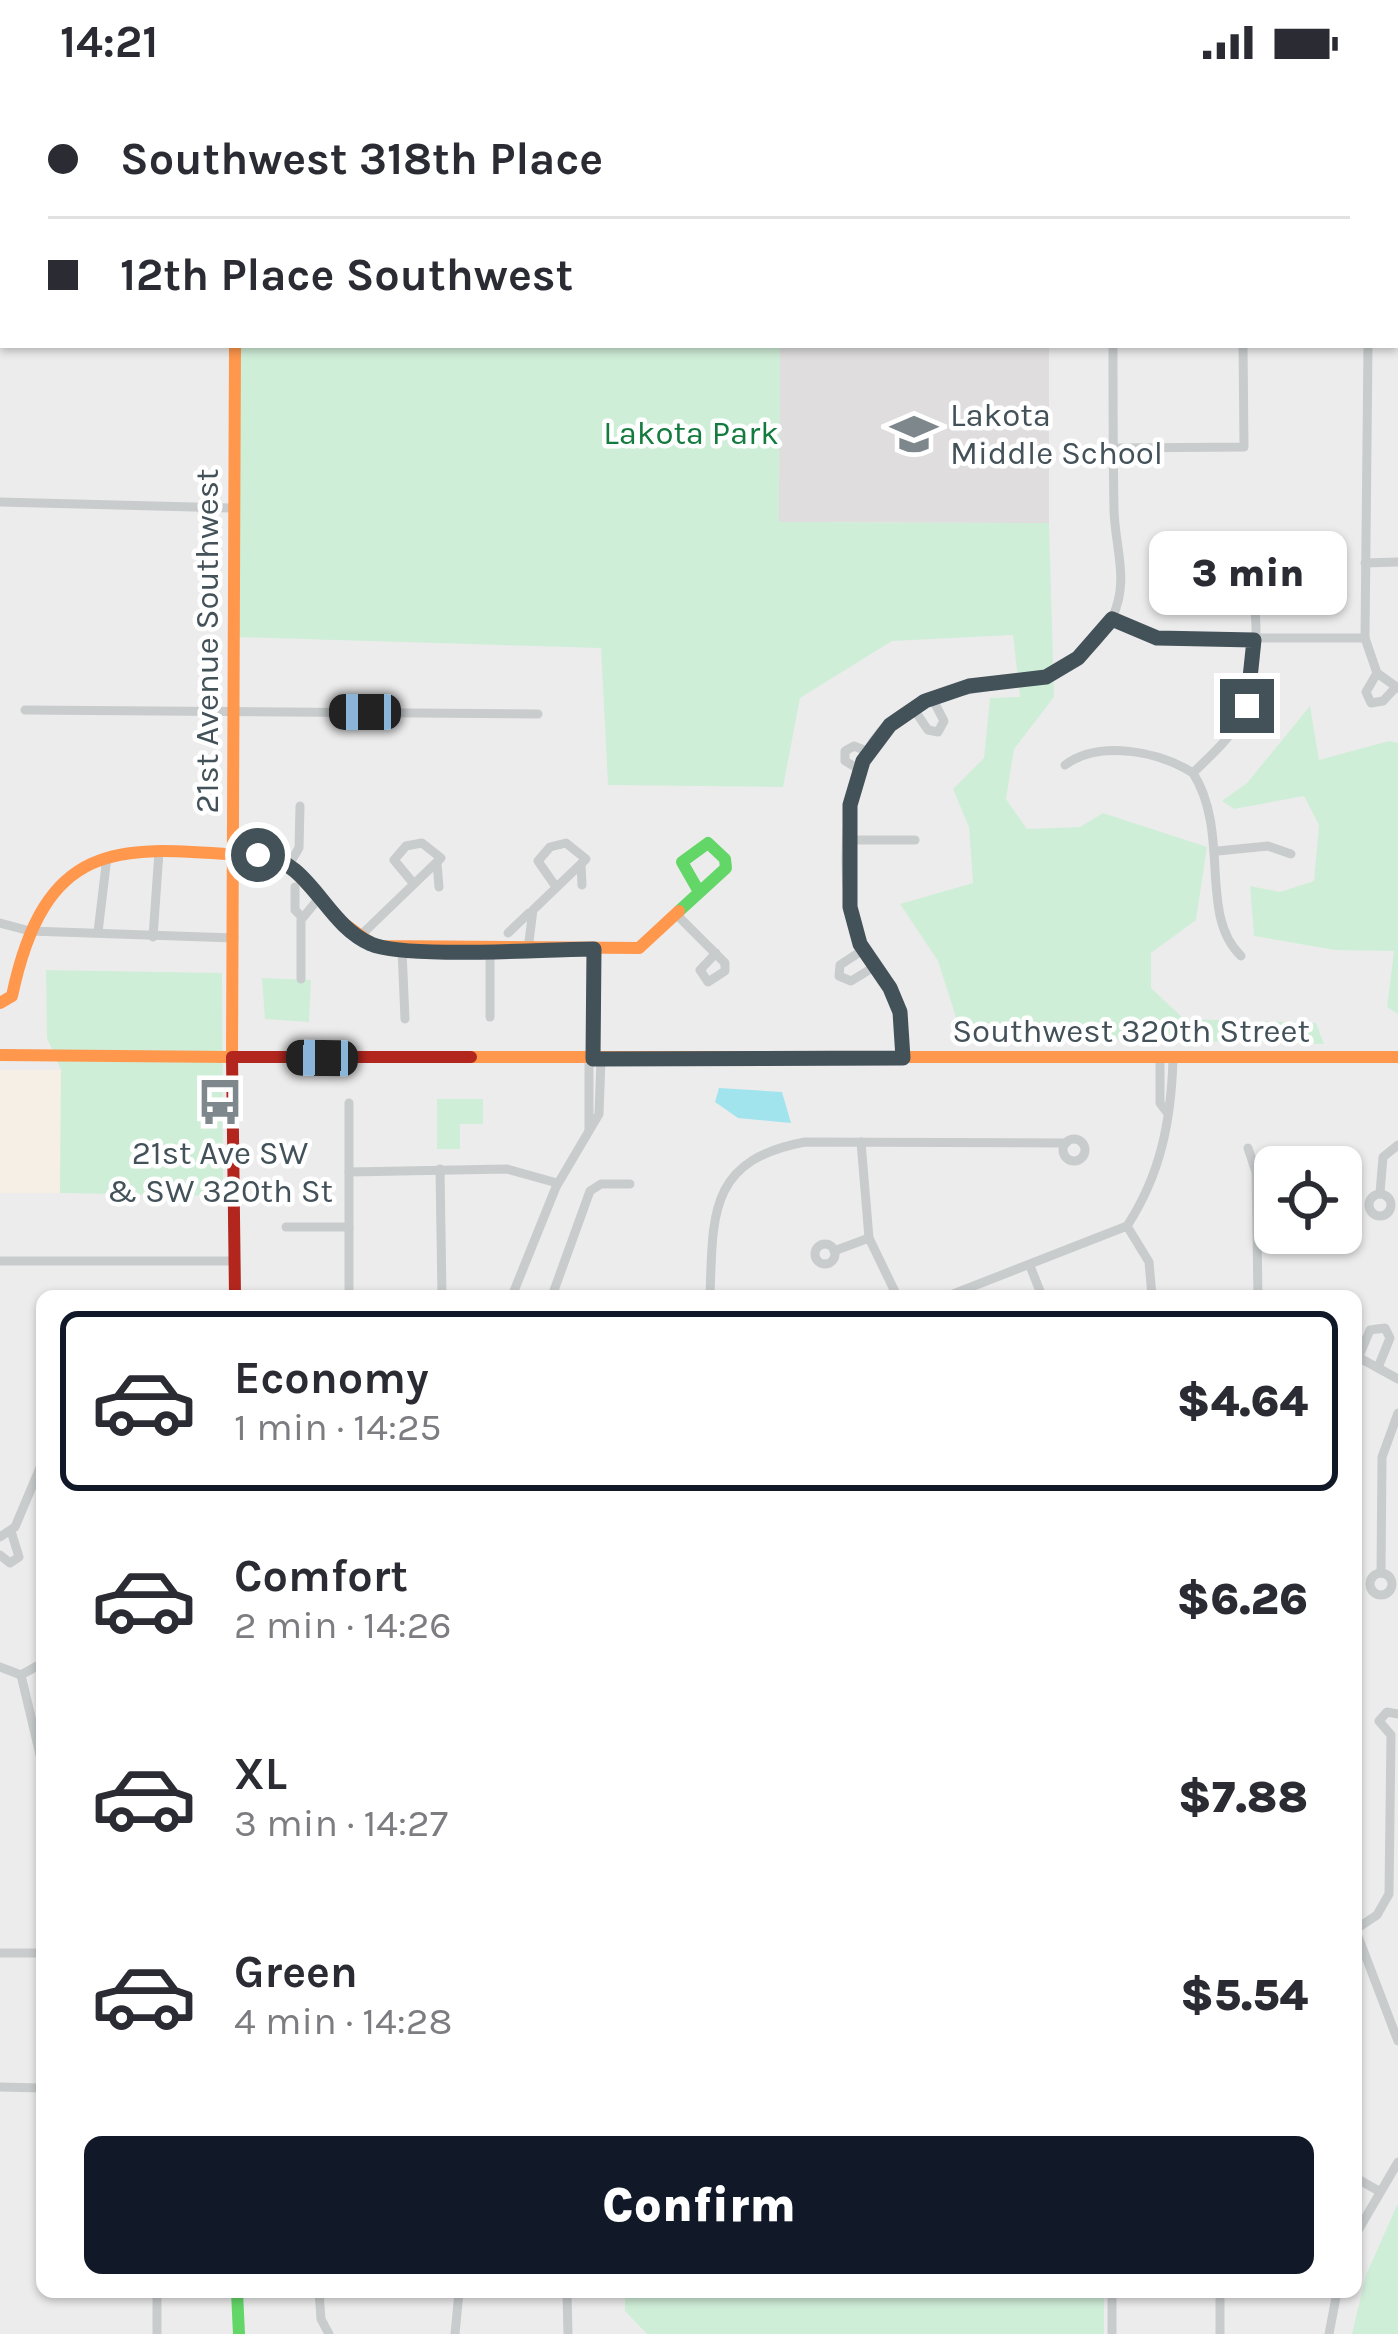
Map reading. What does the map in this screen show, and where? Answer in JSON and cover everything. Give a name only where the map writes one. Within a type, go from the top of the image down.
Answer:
[{"type":"main road","name":"21st Avenue Southwest","points":[[236,348],[232,508],[236,1290]]},
{"type":"main road","points":[[0,1003],[12,995],[30,932],[50,894],[92,858],[110,853],[235,855],[290,862],[359,938],[402,950],[639,948],[698,890]]},
{"type":"main road","name":"Southwest 320th Street","points":[[0,1055],[1398,1058]]},
{"type":"main road","points":[[237,2298],[237,2334]]},
{"type":"street","points":[[903,1058],[900,1012],[863,950],[850,907],[849,839],[860,770],[890,725],[913,708],[969,686],[1046,677],[1078,658],[1112,619],[1122,565],[1114,517],[1113,348]]},
{"type":"street","points":[[1114,448],[1244,447],[1244,348]]},
{"type":"street","points":[[1368,348],[1365,638],[1377,674],[1397,687],[1383,701],[1371,703],[1366,692],[1377,674]]},
{"type":"street","points":[[0,502],[232,508]]},
{"type":"street","points":[[1365,562],[1398,562]]},
{"type":"street","points":[[1193,773],[1247,706],[1254,640],[1253,588],[1243,570]]},
{"type":"street","points":[[1112,619],[1157,638],[1365,638]]},
{"type":"street","points":[[913,708],[928,730],[938,732],[944,721],[932,698]]},
{"type":"street","points":[[25,710],[538,714]]},
{"type":"street","points":[[860,770],[845,760],[845,751],[854,746],[868,752]]},
{"type":"street","points":[[1065,765],[1093,753],[1145,753],[1193,773],[1210,806],[1220,931],[1241,956]]},
{"type":"street","points":[[290,862],[299,848],[300,806]]},
{"type":"street","points":[[849,839],[916,840]]},
{"type":"street","points":[[359,938],[441,858],[425,844],[406,846],[394,862],[414,884]]},
{"type":"street","points":[[508,933],[586,859],[569,845],[550,847],[538,863],[556,887]]},
{"type":"street","points":[[1217,851],[1268,846],[1292,854]]},
{"type":"street","points":[[153,937],[159,852]]},
{"type":"street","points":[[98,932],[100,876],[110,853]]},
{"type":"street","points":[[437,863],[439,887]]},
{"type":"street","points":[[581,864],[582,885]]},
{"type":"street","points":[[295,887],[295,910],[302,917]]},
{"type":"street","points":[[301,979],[302,917],[319,898]]},
{"type":"street","points":[[529,949],[533,910]]},
{"type":"street","points":[[675,913],[716,953]]},
{"type":"street","points":[[0,923],[30,932],[234,938]]},
{"type":"street","points":[[514,1290],[557,1183],[601,1106],[594,1059],[594,949]]},
{"type":"street","points":[[402,950],[405,1019]]},
{"type":"street","points":[[490,950],[490,1017]]},
{"type":"street","points":[[863,950],[840,965],[839,976],[851,981],[874,967]]},
{"type":"street","points":[[964,1290],[1127,1226],[1153,1180],[1165,1144],[1166,1111],[1172,1102],[1166,1060]]},
{"type":"street","points":[[349,1103],[349,1290]]},
{"type":"street","points":[[710,1290],[713,1212],[730,1179],[766,1154],[805,1142],[1066,1143]]},
{"type":"street","points":[[861,1142],[869,1238],[894,1290]]},
{"type":"street","points":[[1380,1193],[1383,1157],[1398,1145]]},
{"type":"street","points":[[1249,1148],[1256,1172],[1258,1290]]},
{"type":"street","points":[[440,1169],[442,1290]]},
{"type":"street","points":[[349,1172],[507,1169],[557,1183]]},
{"type":"street","points":[[554,1290],[590,1191],[601,1184],[630,1184]]},
{"type":"street","points":[[1127,1226],[1149,1262],[1151,1290]]},
{"type":"street","points":[[286,1227],[349,1227]]},
{"type":"street","points":[[834,1251],[869,1238]]},
{"type":"street","points":[[0,1261],[235,1261]]},
{"type":"street","points":[[1030,1265],[1040,1290]]},
{"type":"street","points":[[1362,1346],[1370,1330],[1381,1326],[1390,1338],[1379,1365]]},
{"type":"street","points":[[1362,1358],[1398,1379]]},
{"type":"street","points":[[1381,1573],[1382,1457],[1398,1413]]},
{"type":"street","points":[[0,1555],[10,1563],[19,1557],[6,1534],[36,1475]]},
{"type":"street","points":[[0,1666],[21,1675]]},
{"type":"street","points":[[21,1675],[36,1667]]},
{"type":"street","points":[[21,1675],[36,1737]]},
{"type":"street","points":[[1362,1926],[1377,1915],[1389,1894],[1394,1733],[1381,1729],[1381,1717],[1398,1714]]},
{"type":"street","points":[[1362,1946],[1398,2041]]},
{"type":"street","points":[[0,1953],[36,1953]]},
{"type":"street","points":[[0,2087],[36,2088]]},
{"type":"street","points":[[1362,2221],[1398,2162]]},
{"type":"street","points":[[1362,2181],[1377,2190]]},
{"type":"street","points":[[157,2298],[157,2334]]},
{"type":"street","points":[[320,2298],[329,2334]]},
{"type":"street","points":[[455,2334],[458,2298]]},
{"type":"street","points":[[567,2298],[568,2334]]},
{"type":"street","points":[[1112,2298],[1112,2334]]},
{"type":"street","points":[[1220,2298],[1220,2334]]},
{"type":"street","points":[[1330,2334],[1336,2298]]},
{"type":"shaded area","name":"Lakota Middle School","points":[[780,348],[1049,348],[1049,523],[778,522]]},
{"type":"shaded area","points":[[0,1070],[61,1070],[60,1193],[0,1193]]},
{"type":"green space","name":"Lakota Park","points":[[235,348],[780,348],[779,522],[1049,523],[1054,697],[1014,749],[1006,799],[1027,829],[1080,827],[1103,813],[1207,847],[1196,920],[1151,953],[1151,988],[1184,1019],[1316,1023],[1324,1044],[962,1036],[938,961],[900,904],[973,883],[969,827],[953,789],[984,758],[990,698],[1020,697],[1013,635],[892,641],[800,698],[783,787],[608,785],[601,648],[234,637]]},
{"type":"green space","points":[[1310,706],[1319,760],[1389,741],[1398,743],[1398,1014],[1387,1007],[1394,951],[1335,950],[1254,936],[1250,886],[1280,892],[1314,881],[1319,825],[1304,796],[1234,809],[1222,801],[1247,783]]},
{"type":"green space","points":[[46,970],[222,973],[223,1196],[60,1193],[61,1070],[47,1038]]},
{"type":"green space","points":[[262,978],[311,980],[309,1022],[265,1019]]},
{"type":"green space","points":[[437,1099],[483,1099],[483,1124],[460,1124],[460,1149],[437,1149]]},
{"type":"green space","points":[[1398,2203],[1398,2334],[1352,2334],[1366,2275]]},
{"type":"green space","points":[[625,2298],[1104,2298],[1104,2334],[647,2334],[625,2311]]},
{"type":"water","points":[[719,1088],[782,1092],[791,1123],[738,1118],[715,1102]]},
{"type":"traffic: fast","points":[[679,911],[726,868],[725,859],[708,843],[682,862],[698,890]]},
{"type":"traffic: fast","points":[[237,2298],[239,2334]]},
{"type":"traffic: slow","points":[[0,1055],[232,1057],[235,348]]},
{"type":"traffic: slow","points":[[0,1003],[12,996],[28,939],[49,899],[75,873],[106,858],[143,852],[282,858],[342,922],[375,946],[639,948],[679,911]]},
{"type":"traffic: slow","points":[[471,1057],[1398,1057]]},
{"type":"traffic: jam","points":[[235,1290],[232,1057],[471,1057]]},
{"type":"place","name":"Lakota Middle School","points":[[914,434]]},
{"type":"place","name":"21st Ave SW & SW 320th St","points":[[220,1102]]},
{"type":"route","points":[[258,855],[290,862],[359,938],[388,950],[594,949],[593,1059],[903,1058],[900,1012],[860,944],[850,907],[849,821],[854,783],[863,761],[890,725],[952,689],[1027,682],[1064,669],[1112,619],[1157,638],[1254,640],[1247,706]]}]
